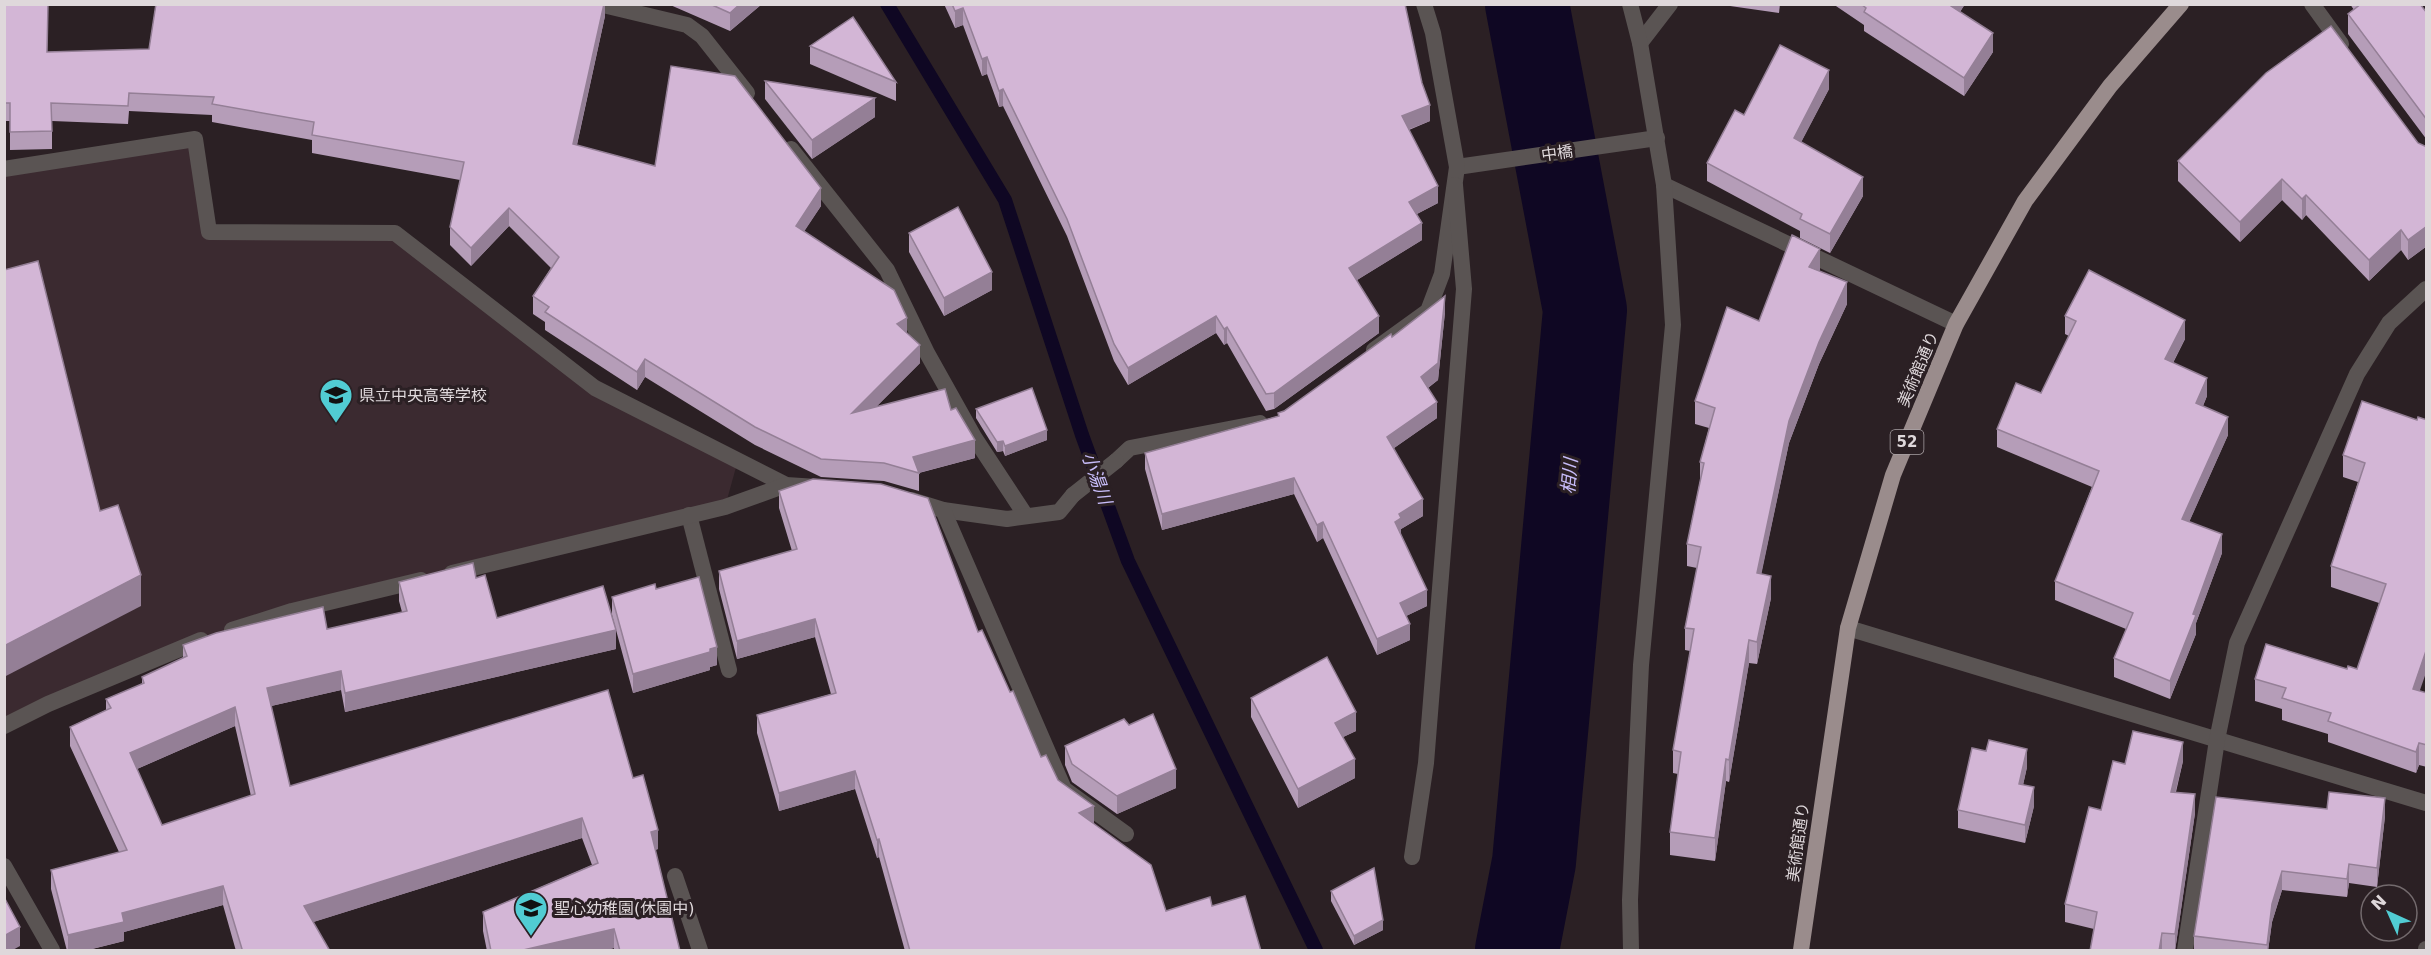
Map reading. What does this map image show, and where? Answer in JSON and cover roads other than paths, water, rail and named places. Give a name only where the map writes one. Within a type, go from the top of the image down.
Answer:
[{"type":"highway","name":"美術館通り","points":[[1801,951],[1848,628],[1893,476],[1956,324],[2025,201],[2110,86],[2181,4]]},
{"type":"street","points":[[599,4],[687,25],[702,36],[757,106]]},
{"type":"street","points":[[1356,363],[1428,311],[1442,274],[1457,167],[1433,33],[1424,4]]},
{"type":"street","points":[[1630,4],[1640,43],[1664,185],[1673,325],[1641,665],[1630,900],[1630,951]]},
{"type":"street","points":[[1640,43],[1670,4]]},
{"type":"street","points":[[2312,4],[2349,54]]},
{"type":"street","points":[[777,132],[887,270],[927,353],[974,437],[1026,516]]},
{"type":"street","name":"中橋","points":[[1457,167],[1657,138]]},
{"type":"street","points":[[4,169],[195,139],[209,232],[395,233],[595,388],[786,485],[829,488]]},
{"type":"street","points":[[1412,857],[1426,763],[1464,289],[1455,185]]},
{"type":"street","points":[[1664,185],[1956,324]]},
{"type":"street","points":[[2185,951],[2217,740],[2237,643],[2357,374],[2389,323],[2427,289]]},
{"type":"street","points":[[893,494],[943,510],[1007,519],[1059,512],[1073,495],[1130,448],[1278,419]]},
{"type":"street","points":[[4,726],[48,704],[200,640],[292,611],[725,507],[786,485]]},
{"type":"street","points":[[943,510],[1064,789],[1126,834]]},
{"type":"street","points":[[689,515],[729,670]]},
{"type":"street","points":[[1848,628],[2427,803]]},
{"type":"street","points":[[4,867],[52,951]]},
{"type":"street","points":[[675,876],[700,951]]},
{"type":"waterway","name":"小湯川","points":[[887,4],[1005,200],[1082,435],[1128,561],[1316,950]]},
{"type":"waterway","name":"相川","points":[[1517,950],[1534,862],[1585,310],[1527,4]]},
{"type":"place","name":"県立中央高等学校","points":[[336,424]]},
{"type":"place","name":"聖心幼稚園(休園中)","points":[[531,937]]}]
